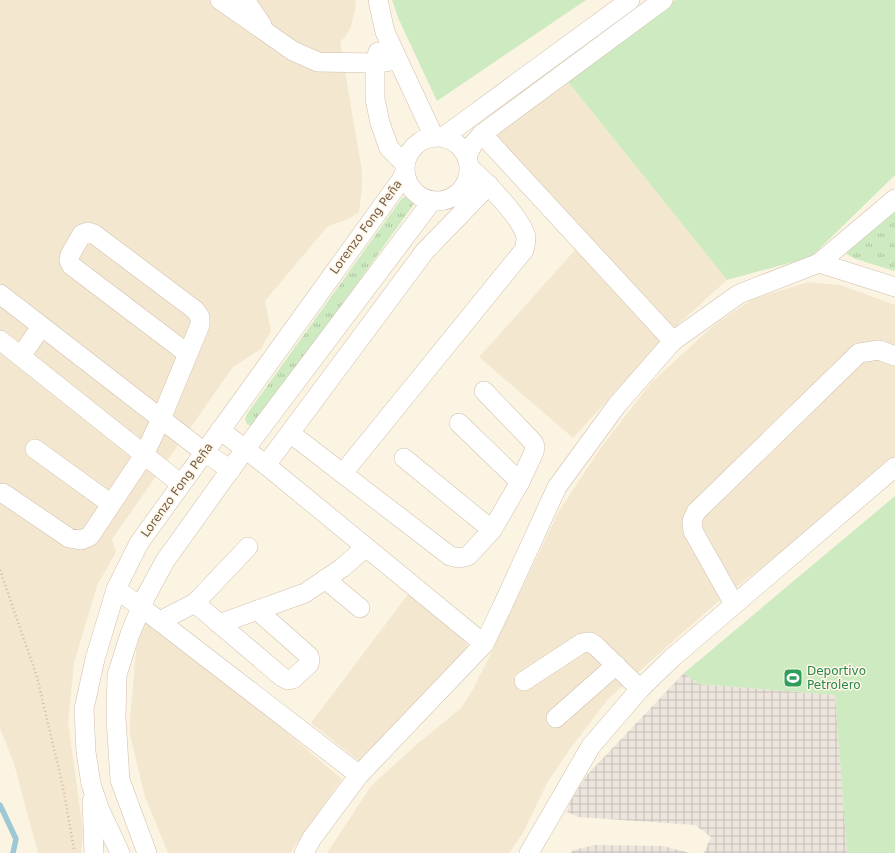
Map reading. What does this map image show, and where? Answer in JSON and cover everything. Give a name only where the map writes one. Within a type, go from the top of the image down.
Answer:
[{"type":"street","points":[[220,0],[293,51],[318,62],[375,63],[398,60]]},
{"type":"street","points":[[245,0],[267,32]]},
{"type":"street","points":[[378,0],[385,32],[438,137]]},
{"type":"street","points":[[438,137],[630,0]]},
{"type":"street","points":[[343,473],[524,250],[526,239],[523,228],[469,162],[461,147],[453,140],[438,137],[426,138],[418,143],[408,156],[405,168],[407,182],[413,191],[422,198],[432,201],[444,201],[454,197],[466,184],[468,179],[469,162],[472,144],[482,134],[663,0]]},
{"type":"street","points":[[385,32],[375,63],[375,99],[380,123],[389,148],[405,168]]},
{"type":"street","points":[[482,134],[673,340]]},
{"type":"street","name":"Lorenzo Fong Peña","points":[[120,853],[99,808],[91,784],[86,752],[84,709],[95,659],[116,589],[139,543],[401,180],[405,168]]},
{"type":"street","points":[[266,465],[425,251],[489,185]]},
{"type":"street","points":[[304,853],[312,838],[359,775],[484,644],[557,487],[617,404],[673,340],[739,294],[819,263],[895,199]]},
{"type":"street","points":[[147,853],[120,780],[116,718],[117,675],[130,634],[141,607],[165,561],[230,470],[432,201]]},
{"type":"street","points":[[3,493],[69,538],[81,540],[90,536],[144,455],[161,419],[200,326],[200,317],[196,310],[94,234],[88,232],[82,234],[70,255],[69,261],[72,266],[188,354]]},
{"type":"street","points":[[819,263],[895,287]]},
{"type":"street","points":[[0,294],[204,452],[230,470]]},
{"type":"street","points":[[21,356],[41,327]]},
{"type":"street","points":[[0,340],[181,484]]},
{"type":"street","points":[[734,604],[692,530],[692,521],[696,512],[859,352],[879,350],[895,356]]},
{"type":"street","points":[[290,433],[450,556],[459,558],[468,556],[492,530],[520,482],[534,452],[535,446],[533,442],[484,391]]},
{"type":"street","points":[[459,423],[520,482]]},
{"type":"street","points":[[220,430],[246,448],[484,644]]},
{"type":"street","points":[[35,449],[111,504]]},
{"type":"street","points":[[404,458],[492,530]]},
{"type":"street","points":[[529,853],[591,746],[640,689],[672,658],[734,604],[895,467]]},
{"type":"street","points":[[160,621],[195,603],[248,547]]},
{"type":"street","points":[[219,624],[305,593],[342,568],[366,547]]},
{"type":"street","points":[[326,580],[360,608]]},
{"type":"street","points":[[116,589],[160,621],[359,775]]},
{"type":"street","points":[[195,603],[282,677],[288,680],[293,679],[309,664],[309,656],[257,610]]},
{"type":"street","points":[[524,681],[582,643],[590,642],[640,689]]},
{"type":"street","points":[[556,718],[616,665]]},
{"type":"street","points":[[91,784],[94,853]]},
{"type":"path","points":[[0,570],[37,677],[63,787],[75,853]]},
{"type":"shaded area","points":[[0,0],[355,0],[356,5],[351,27],[346,36],[340,42],[362,171],[362,189],[359,212],[348,219],[327,227],[265,301],[271,331],[261,349],[233,367],[112,539],[116,552],[97,586],[74,663],[68,722],[83,830],[81,853],[38,853],[14,764],[0,728]]},
{"type":"shaded area","points":[[565,78],[727,280],[672,330],[494,133]]},
{"type":"shaded area","points":[[575,250],[663,340],[573,438],[479,357]]},
{"type":"shaded area","points":[[808,282],[840,285],[895,305],[895,457],[776,556],[714,605],[608,699],[570,749],[547,783],[523,833],[509,853],[327,853],[371,786],[416,745],[461,708],[472,691],[490,655],[559,511],[602,446],[651,383],[714,325],[753,299]]},
{"type":"shaded area","points":[[409,593],[452,628],[467,644],[467,652],[412,712],[359,761],[311,723]]},
{"type":"shaded area","points":[[146,614],[342,779],[290,853],[168,853],[145,797],[130,735],[136,651]]},
{"type":"shaded area","points":[[684,673],[699,684],[835,695],[847,853],[704,853],[711,837],[695,825],[578,817],[567,812],[571,800],[587,775]]},
{"type":"shaded area","points":[[595,845],[663,846],[690,853],[571,853],[573,850]]},
{"type":"green space","points":[[392,0],[586,0],[437,101],[399,20]]},
{"type":"green space","points":[[675,0],[895,0],[895,175],[811,257],[727,280],[565,78]]},
{"type":"green space","points":[[407,196],[412,198],[414,203],[411,208],[257,424],[253,426],[247,424],[245,419],[247,414],[402,198]]},
{"type":"green space","points":[[895,202],[894,271],[853,258],[847,254],[846,250]]},
{"type":"green space","name":"Deportivo Petrolero","points":[[895,496],[895,853],[847,853],[835,695],[699,684],[684,673]]},
{"type":"waterway","points":[[0,805],[16,839],[13,853]]},
{"type":"place","name":"Deportivo Petrolero","points":[[793,678]]}]
